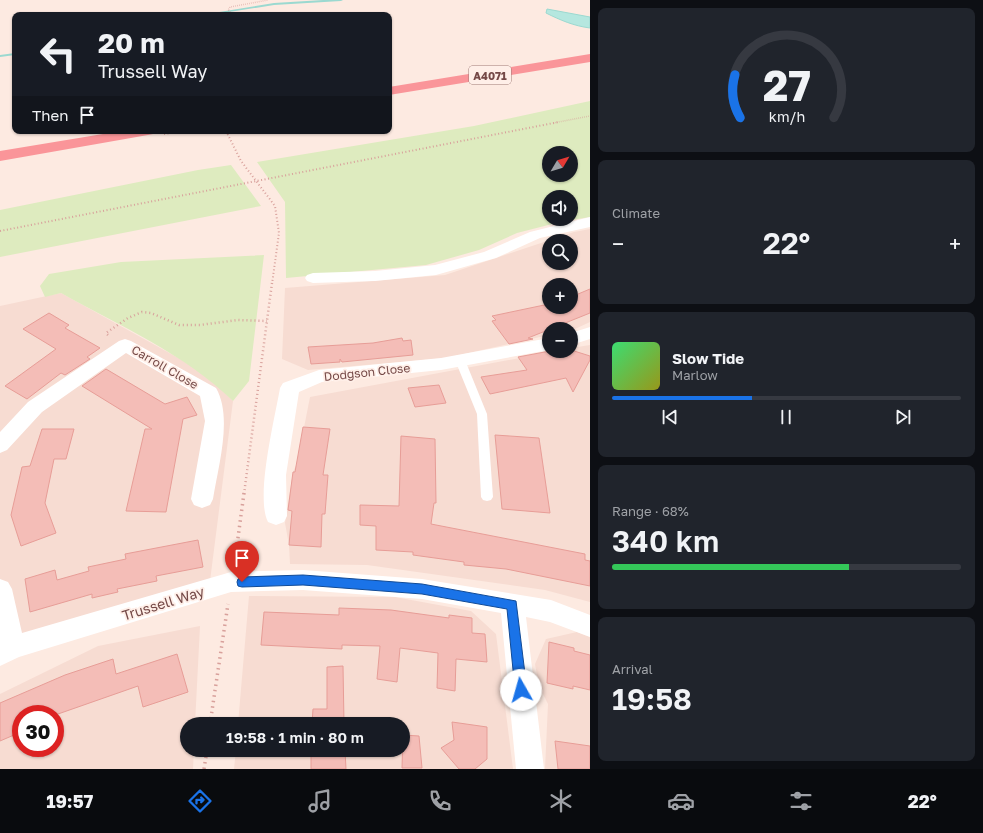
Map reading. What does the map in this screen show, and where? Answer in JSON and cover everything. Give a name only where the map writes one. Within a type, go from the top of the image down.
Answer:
[{"type":"highway","name":"A4071","points":[[392,91],[590,58]]},
{"type":"highway","points":[[0,156],[130,134]]},
{"type":"street","points":[[313,278],[375,276],[436,270],[490,255],[535,235],[590,222]]},
{"type":"street","points":[[578,337],[590,333]]},
{"type":"street","name":"Carroll Close","points":[[0,445],[35,407],[125,345],[209,393],[215,421],[202,499]]},
{"type":"street","name":"Dodgson Close","points":[[276,516],[276,475],[290,388],[319,376],[460,360],[542,345]]},
{"type":"street","name":"Trussell Way","points":[[7,650],[231,582],[303,580],[422,589],[551,611],[590,626]]},
{"type":"street","points":[[0,588],[7,650]]},
{"type":"street","points":[[512,604],[530,769]]},
{"type":"lane","points":[[460,360],[482,414],[487,497]]},
{"type":"path","points":[[230,12],[228,10],[230,7],[268,0]]},
{"type":"path","points":[[0,231],[590,116]]},
{"type":"path","points":[[211,717],[279,233],[275,206],[241,161],[228,134]]},
{"type":"path","points":[[125,345],[106,333],[131,316],[143,311],[156,315],[166,321],[179,324],[206,325],[235,320],[267,321]]},
{"type":"path","points":[[204,769],[206,757]]},
{"type":"shaded area","points":[[590,229],[590,322],[578,328],[578,322],[542,322],[542,337],[446,358],[308,370],[282,359],[285,288],[445,275],[542,243],[542,270],[578,270],[578,234],[568,234]]},
{"type":"shaded area","points":[[61,293],[182,360],[214,382],[233,401],[210,581],[0,643],[0,306]]},
{"type":"shaded area","points":[[590,345],[590,602],[545,590],[367,565],[290,564],[289,545],[285,523],[293,472],[297,463],[310,397],[542,354],[542,358],[578,358],[578,347]]},
{"type":"shaded area","points":[[249,596],[395,597],[471,611],[496,634],[513,769],[234,769],[235,757],[410,757],[410,717],[239,717]]},
{"type":"shaded area","points":[[200,626],[195,717],[180,717],[180,757],[194,757],[193,769],[0,769],[0,694],[98,646]]},
{"type":"shaded area","points":[[577,632],[590,637],[590,769],[545,769],[548,704],[539,686],[535,664],[546,639]]},
{"type":"green space","points":[[590,101],[590,217],[578,219],[578,190],[542,190],[542,226],[544,226],[517,233],[479,250],[426,265],[286,278],[285,202],[257,162],[474,126]]},
{"type":"green space","points":[[231,165],[261,206],[0,257],[0,210],[198,170]]},
{"type":"green space","points":[[264,255],[249,381],[233,401],[214,384],[173,355],[61,293],[45,297],[40,286],[49,274],[121,262]]},
{"type":"water","points":[[547,9],[590,17],[590,28],[557,18],[546,13]]},
{"type":"building","points":[[590,289],[590,313],[568,322],[542,322],[542,332],[528,338],[533,339],[509,344],[492,321],[496,320],[492,316],[542,305],[542,314],[578,314],[578,294]]},
{"type":"building","points":[[49,313],[69,325],[65,328],[100,348],[87,357],[90,359],[65,375],[61,373],[27,399],[5,386],[56,349],[23,329]]},
{"type":"building","points":[[402,338],[403,341],[411,340],[413,355],[342,362],[340,359],[340,362],[311,364],[308,347],[373,343]]},
{"type":"building","points":[[542,352],[542,358],[578,358],[578,352],[590,356],[590,360],[573,392],[566,378],[490,394],[481,377],[527,370],[518,357]]},
{"type":"building","points":[[106,369],[165,404],[187,397],[197,415],[183,419],[166,512],[126,511],[145,429],[152,429],[82,386]]},
{"type":"building","points":[[439,385],[446,403],[415,407],[408,388]]},
{"type":"building","points":[[303,427],[330,429],[323,475],[328,475],[325,514],[322,514],[321,547],[289,545],[292,511],[288,510],[293,472],[295,472]]},
{"type":"building","points":[[42,429],[74,429],[66,459],[54,459],[45,503],[56,533],[21,546],[11,515],[22,467],[30,466]]},
{"type":"building","points":[[495,435],[539,438],[550,513],[502,509]]},
{"type":"building","points":[[401,436],[435,439],[436,503],[434,503],[431,524],[585,554],[585,560],[590,561],[590,586],[506,569],[464,565],[464,562],[413,555],[413,552],[376,550],[376,526],[360,525],[360,505],[399,506]]},
{"type":"building","points":[[198,540],[203,567],[156,576],[157,581],[117,589],[118,592],[92,598],[92,594],[30,612],[25,579],[55,570],[57,580],[89,571],[88,567],[126,559],[125,554]]},
{"type":"building","points":[[339,608],[391,610],[449,618],[449,615],[472,618],[472,633],[485,634],[487,662],[456,659],[455,691],[437,688],[438,653],[400,648],[397,682],[377,679],[380,646],[342,645],[342,649],[261,645],[264,612],[339,615]]},
{"type":"building","points":[[549,642],[574,648],[574,651],[590,655],[590,690],[573,686],[573,689],[547,683]]},
{"type":"building","points":[[177,654],[188,692],[143,707],[138,686],[64,712],[64,705],[12,705],[12,736],[0,741],[0,703],[65,675],[113,659],[116,674]]},
{"type":"building","points":[[343,666],[344,717],[312,717],[313,709],[327,709],[327,667]]},
{"type":"building","points":[[452,722],[487,727],[487,759],[475,769],[459,769],[441,748],[454,740]]},
{"type":"building","points":[[410,735],[419,736],[422,768],[402,768],[402,757],[410,757]]},
{"type":"building","points":[[555,741],[590,746],[590,769],[558,769]]},
{"type":"building","points":[[311,757],[345,757],[346,769],[311,769]]},
{"type":"waterway","points":[[222,12],[274,4],[341,0]]},
{"type":"waterway","points":[[0,56],[12,54]]},
{"type":"route","points":[[242,582],[303,580],[422,589],[512,604],[521,690]]}]
